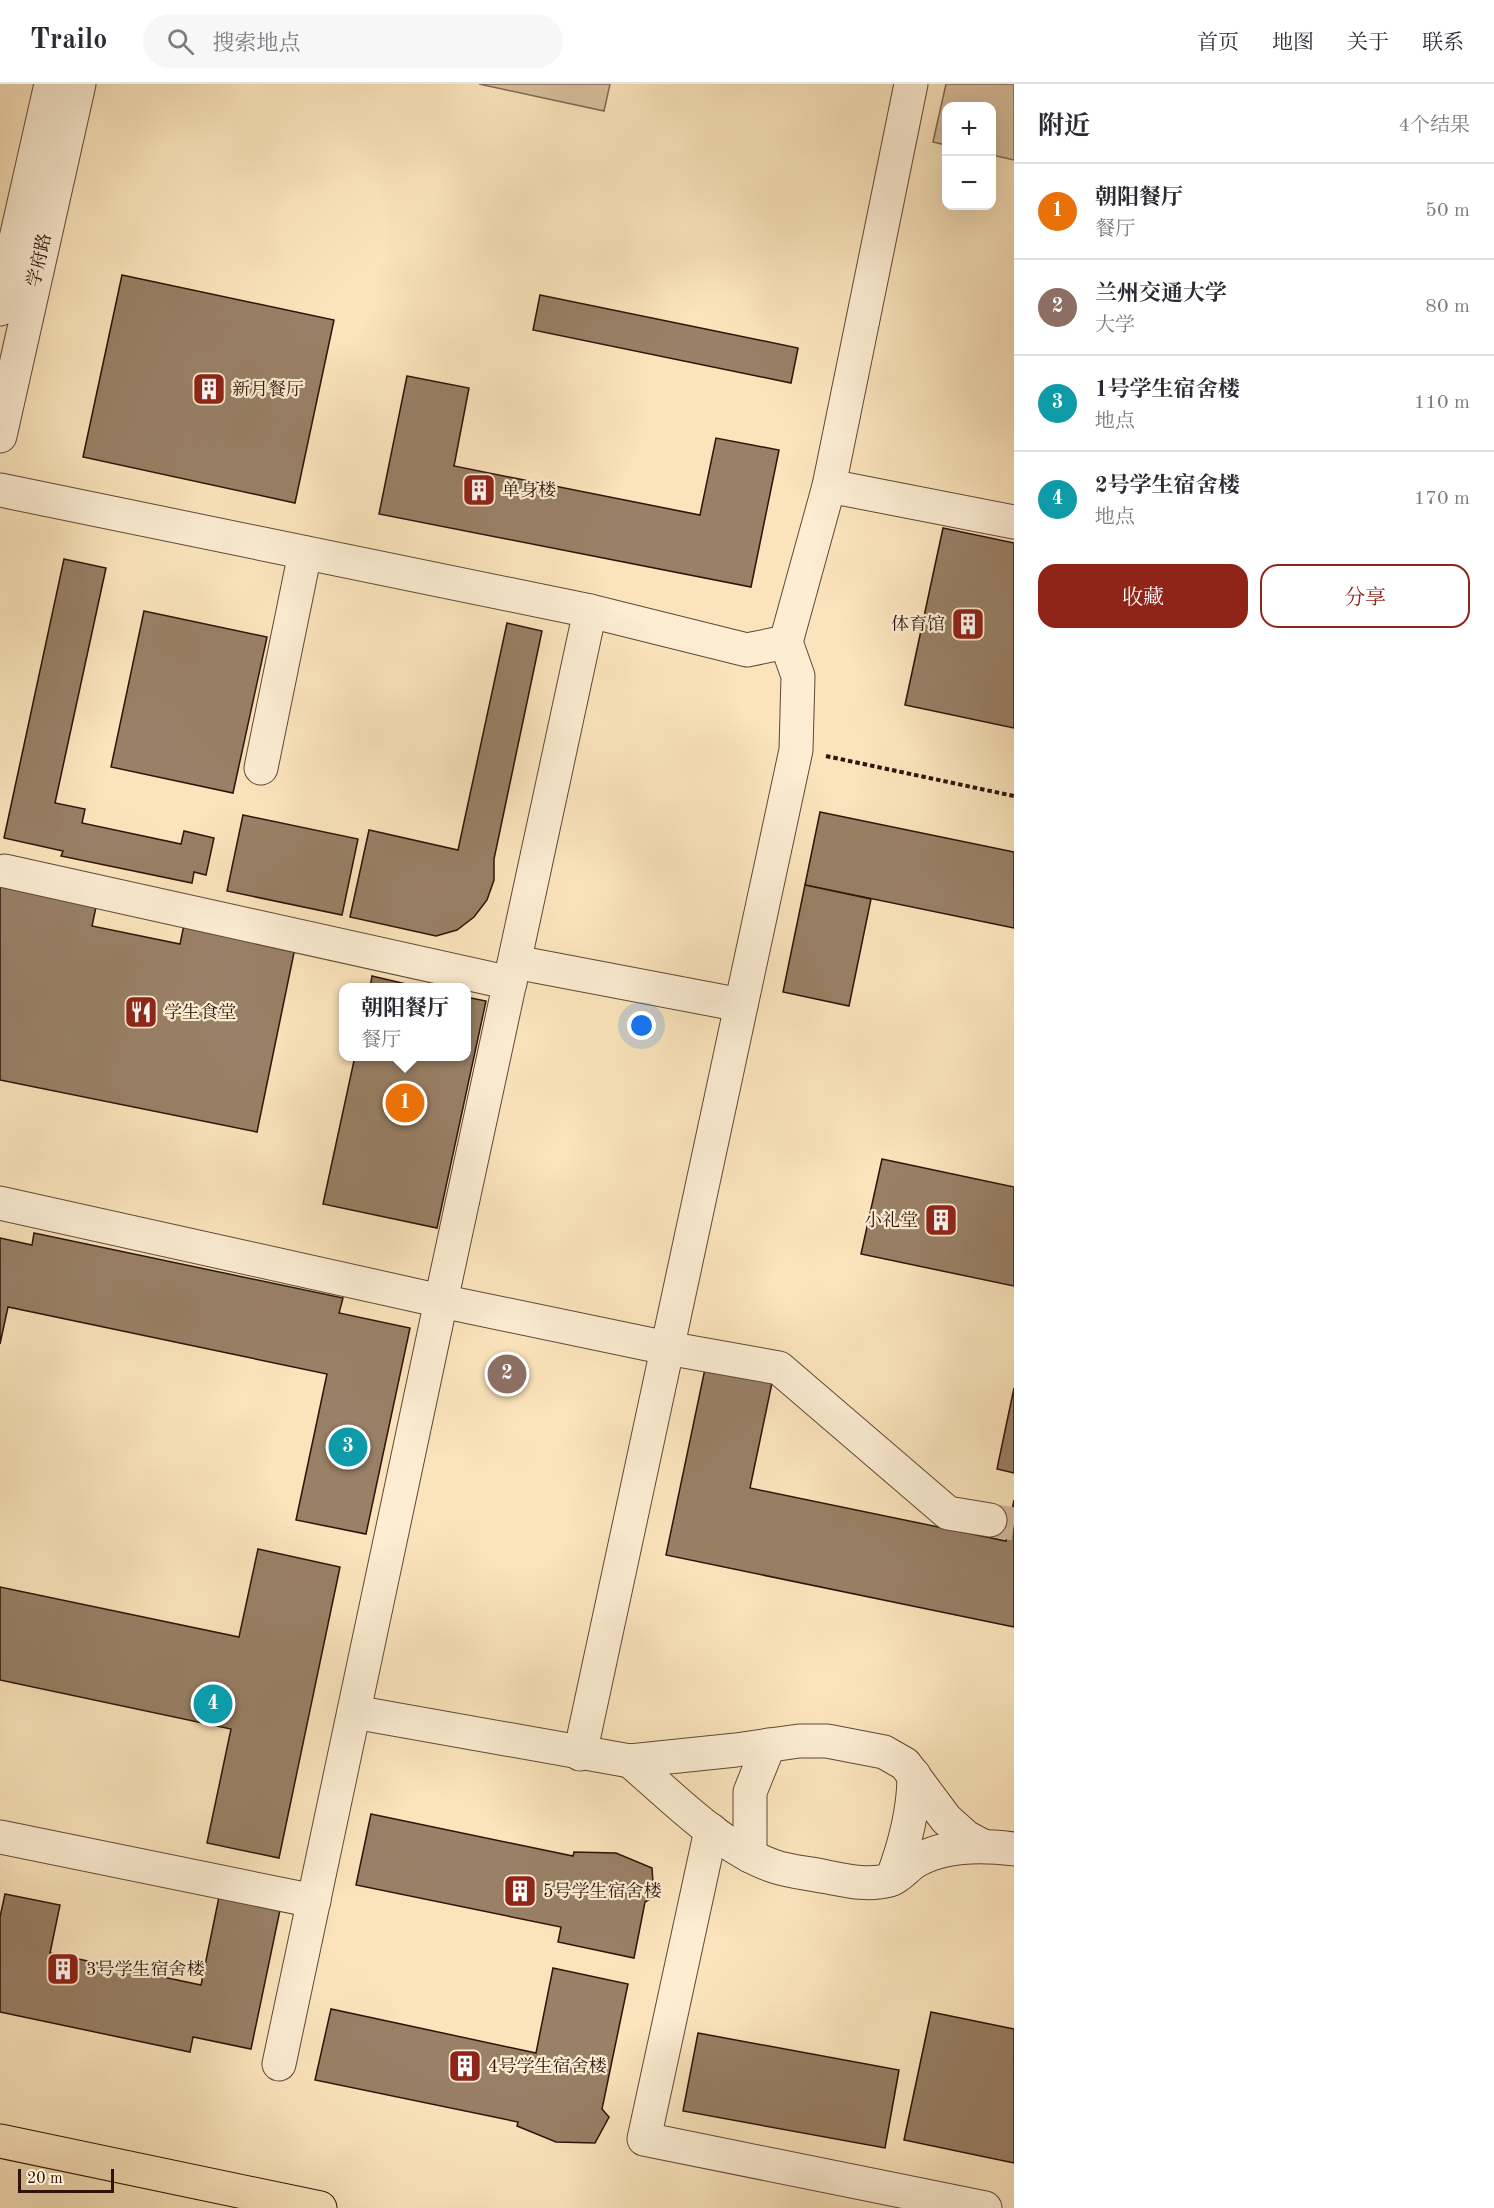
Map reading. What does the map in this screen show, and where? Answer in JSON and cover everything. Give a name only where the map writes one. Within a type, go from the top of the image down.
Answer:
[{"type":"main road","points":[[0,2140],[320,2208]]},
{"type":"street","name":"学府路","points":[[0,309],[6,254],[51,84]]},
{"type":"street","name":"学府路","points":[[0,436],[79,84]]},
{"type":"street","points":[[580,1754],[796,750],[798,676],[786,642],[829,486],[911,84]]},
{"type":"street","points":[[829,486],[1014,522]]},
{"type":"street","points":[[0,490],[590,611],[747,650],[786,642]]},
{"type":"street","points":[[261,768],[305,553]]},
{"type":"street","points":[[279,2064],[590,611]]},
{"type":"street","points":[[5,872],[513,972],[741,1005]]},
{"type":"street","points":[[0,1203],[441,1300],[668,1348],[779,1368],[948,1513],[990,1520]]},
{"type":"street","points":[[354,1712],[580,1754],[630,1761],[799,1741],[827,1741],[884,1752],[905,1764],[946,1819],[966,1837],[981,1845]]},
{"type":"street","points":[[750,1856],[750,1792],[769,1745]]},
{"type":"street","points":[[630,1761],[711,1830],[741,1852],[774,1867],[853,1882],[892,1879],[916,1861],[942,1851],[981,1845],[1014,1849]]},
{"type":"street","points":[[892,1879],[905,1844],[914,1800],[914,1775]]},
{"type":"street","points":[[711,1830],[644,2139],[986,2208]]},
{"type":"street","points":[[0,1836],[314,1901]]},
{"type":"path","points":[[796,750],[1014,796]]},
{"type":"shaded area","points":[[479,84],[610,84],[604,111]]},
{"type":"shaded area","points":[[946,84],[1014,84],[1014,160],[996,156],[996,102],[942,102],[942,144],[933,142]]},
{"type":"building","name":"新月餐厅","points":[[122,275],[334,320],[295,503],[83,457]]},
{"type":"building","points":[[540,295],[798,348],[791,383],[533,330]]},
{"type":"building","name":"单身楼","points":[[407,376],[469,388],[454,466],[700,515],[716,438],[779,450],[751,587],[379,514]]},
{"type":"building","name":"体育馆","points":[[943,528],[1014,543],[1014,728],[905,705]]},
{"type":"building","points":[[64,559],[106,568],[55,803],[85,809],[82,823],[181,844],[184,831],[214,838],[206,875],[194,872],[192,883],[61,856],[63,851],[4,838]]},
{"type":"building","points":[[144,611],[267,637],[233,793],[111,767]]},
{"type":"building","points":[[507,623],[542,631],[494,859],[494,880],[487,900],[474,917],[457,930],[436,936],[350,917],[369,830],[458,850]]},
{"type":"building","points":[[820,812],[1014,852],[1014,928],[805,885]]},
{"type":"building","points":[[243,815],[358,839],[342,915],[227,891]]},
{"type":"building","name":"学生食堂","points":[[0,883],[97,902],[92,926],[180,944],[185,920],[296,943],[257,1132],[0,1080]]},
{"type":"building","points":[[805,885],[871,899],[849,1006],[783,992]]},
{"type":"building","points":[[372,976],[402,983],[371,983]]},
{"type":"building","points":[[471,998],[486,1001],[437,1228],[323,1204],[354,1061],[471,1061]]},
{"type":"building","name":"小礼堂","points":[[882,1159],[1014,1187],[1014,1286],[861,1254]]},
{"type":"building","points":[[34,1233],[343,1298],[339,1313],[410,1328],[366,1534],[296,1520],[327,1374],[8,1307],[0,1344],[0,1238],[32,1245]]},
{"type":"building","points":[[706,1364],[773,1378],[750,1488],[1006,1541],[1014,1500],[1014,1627],[666,1555]]},
{"type":"building","points":[[1014,1388],[1014,1473],[997,1469]]},
{"type":"building","points":[[258,1549],[340,1567],[279,1858],[207,1843],[231,1729],[0,1680],[0,1587],[239,1637]]},
{"type":"building","name":"5号学生宿舍楼","points":[[371,1814],[573,1856],[574,1852],[616,1853],[652,1868],[654,1897],[645,1902],[634,1958],[558,1942],[561,1927],[356,1885]]},
{"type":"building","name":"3号学生宿舍楼","points":[[5,1894],[60,1905],[50,1953],[201,1985],[219,1897],[280,1910],[251,2049],[193,2037],[190,2052],[0,2012],[0,1917]]},
{"type":"building","name":"4号学生宿舍楼","points":[[553,1968],[628,1984],[602,2109],[609,2117],[595,2143],[556,2142],[517,2126],[518,2122],[315,2080],[331,2009],[536,2053]]},
{"type":"building","points":[[931,2012],[1014,2029],[1014,2163],[904,2140]]},
{"type":"building","points":[[698,2033],[899,2070],[885,2148],[683,2111]]},
{"type":"tunnel","points":[[990,1520],[1014,1524]]},
{"type":"place","name":"新月餐厅","points":[[209,389]]},
{"type":"place","name":"单身楼","points":[[479,490]]},
{"type":"place","name":"体育馆","points":[[968,624]]},
{"type":"place","name":"学生食堂","points":[[141,1012]]},
{"type":"place","name":"朝阳餐厅","points":[[405,1103]]},
{"type":"place","name":"小礼堂","points":[[941,1220]]},
{"type":"place","name":"兰州交通大学","points":[[507,1374]]},
{"type":"place","name":"1号学生宿舍楼","points":[[348,1447]]},
{"type":"place","name":"2号学生宿舍楼","points":[[213,1704]]},
{"type":"place","name":"5号学生宿舍楼","points":[[520,1891]]},
{"type":"place","name":"3号学生宿舍楼","points":[[63,1969]]},
{"type":"place","name":"4号学生宿舍楼","points":[[465,2066]]}]
